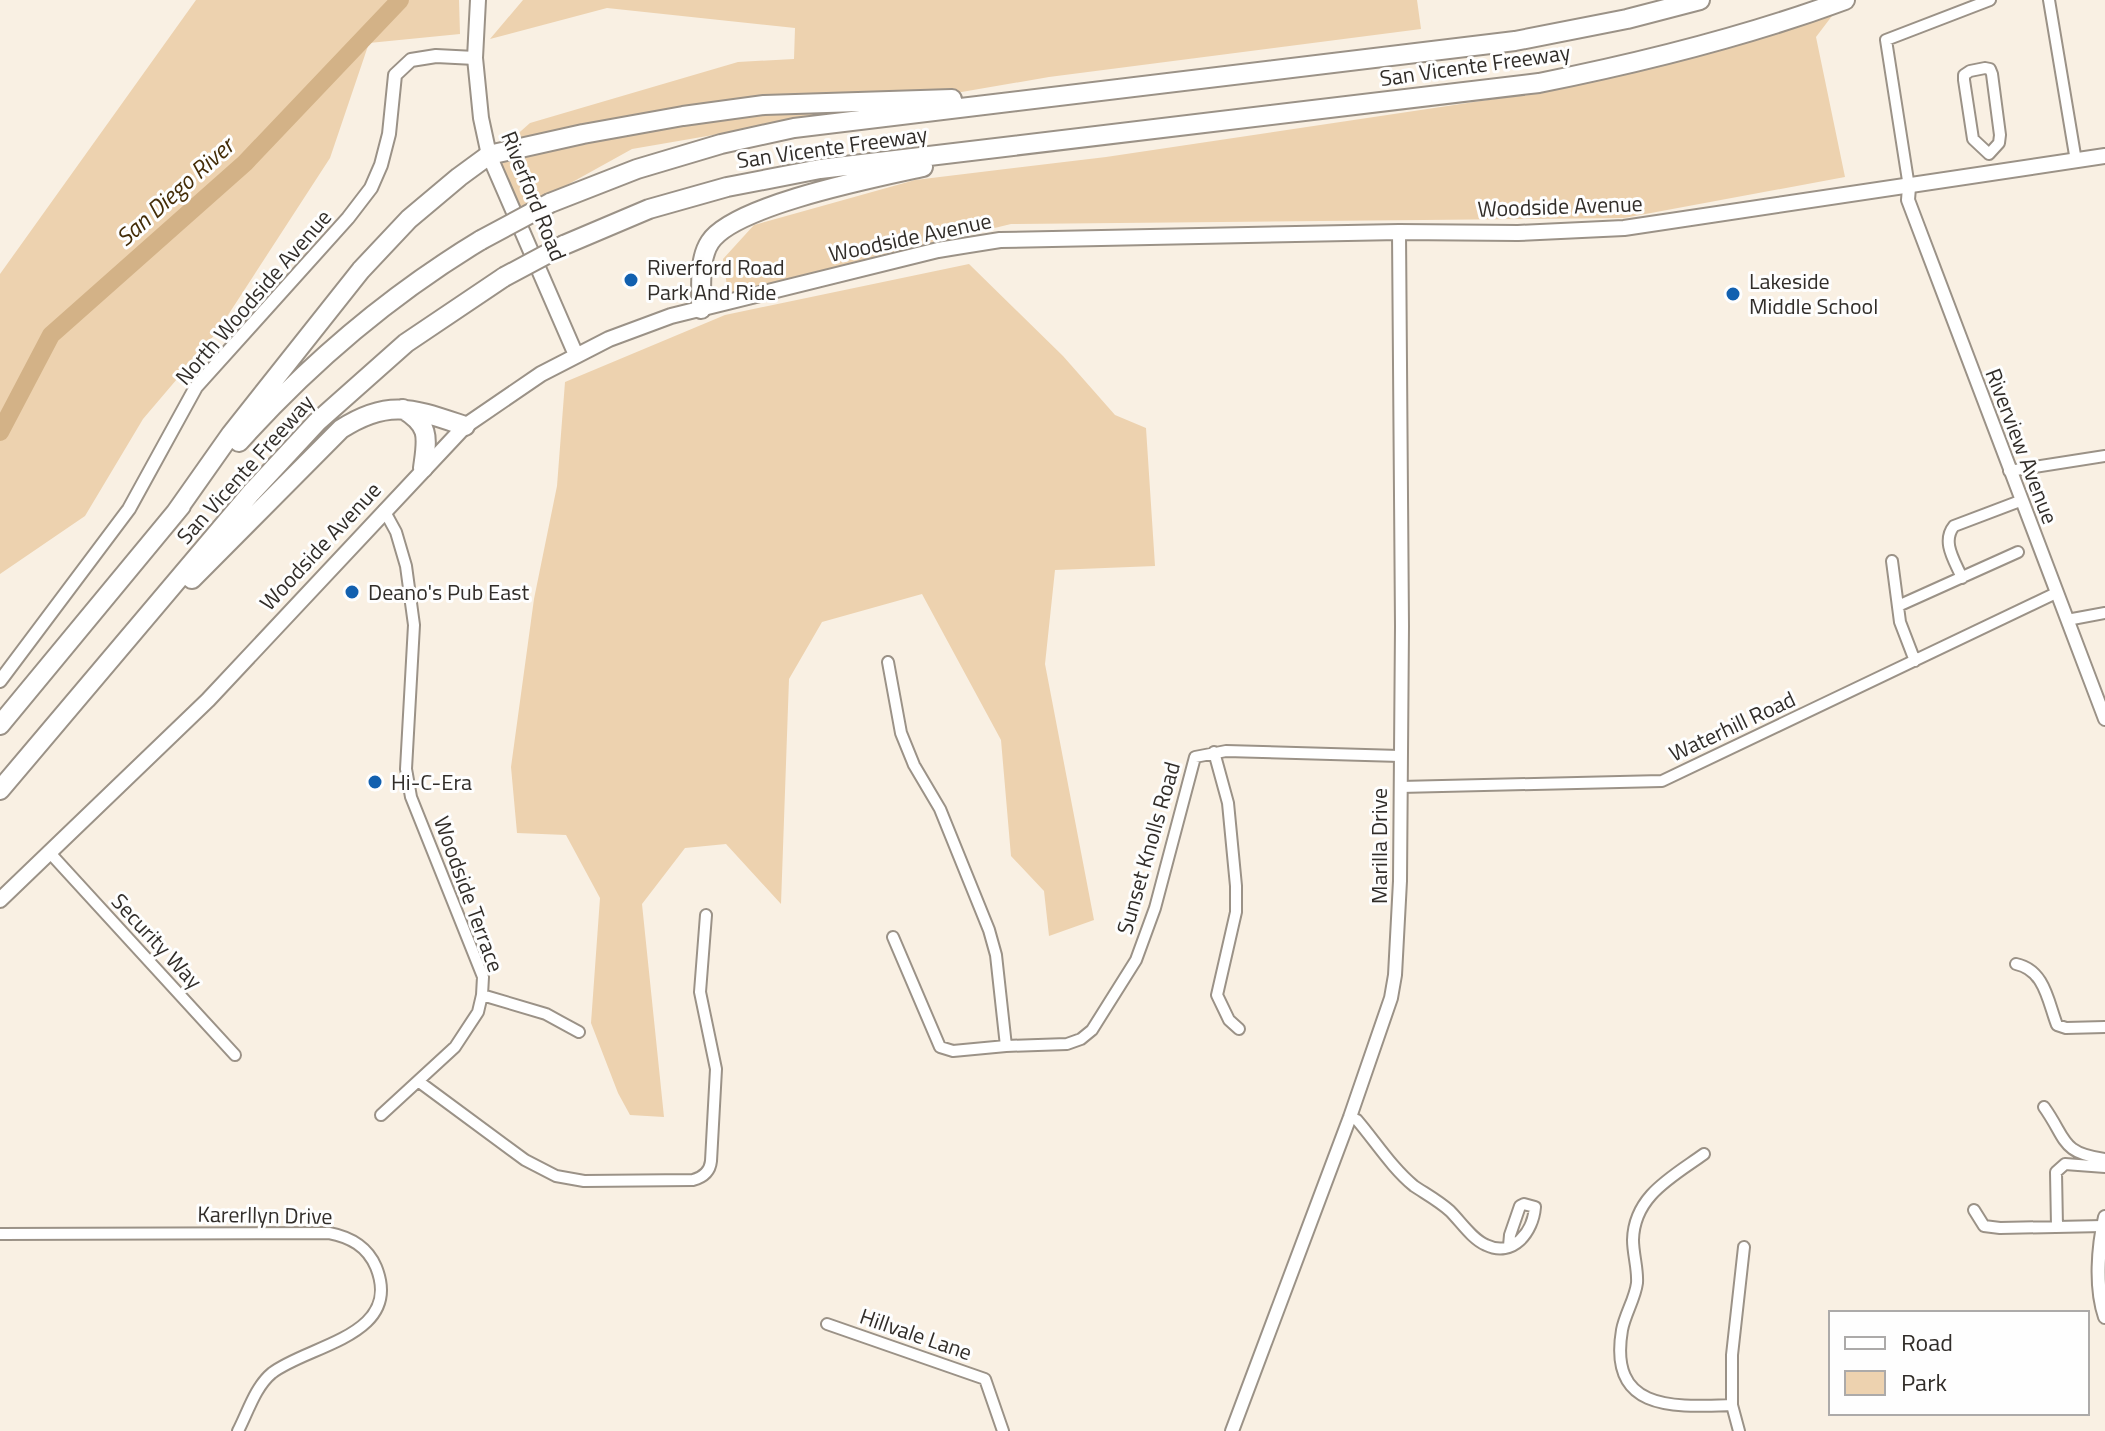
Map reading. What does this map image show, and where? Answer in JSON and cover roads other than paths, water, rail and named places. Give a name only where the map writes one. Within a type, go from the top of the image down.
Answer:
[{"type":"highway","name":"San Vicente Freeway","points":[[0,725],[176,512],[256,423],[334,347],[434,269],[550,203],[637,169],[721,144],[780,131],[1515,41],[1627,19],[1700,0]]},
{"type":"highway","name":"San Vicente Freeway","points":[[0,790],[251,493],[317,422],[406,343],[504,277],[564,245],[649,209],[727,187],[820,169],[1539,83],[1657,59],[1771,27],[1845,0]]},
{"type":"highway","points":[[176,512],[231,434],[361,270],[409,219],[489,155],[640,123],[764,105],[1051,97]]},
{"type":"highway","points":[[701,309],[703,259],[710,241],[721,230],[744,218],[853,182],[1131,132]]},
{"type":"highway","points":[[131,635],[230,544],[341,429],[362,416],[401,407],[465,426]]},
{"type":"highway","points":[[401,407],[418,418],[426,432],[423,468]]},
{"type":"main road","name":"Riverford Road","points":[[478,0],[475,58],[481,118],[489,155],[576,355]]},
{"type":"main road","name":"Woodside Avenue","points":[[0,900],[208,700],[465,426],[541,374],[576,355],[671,316],[938,250],[1000,240],[1399,232],[1518,233],[1624,228],[2105,156]]},
{"type":"street","points":[[1909,187],[1886,40],[1990,0]]},
{"type":"street","points":[[2049,0],[2076,161]]},
{"type":"street","name":"North Woodside Avenue","points":[[0,681],[129,509],[196,387],[348,218],[371,188],[389,134],[395,75],[411,60],[436,56],[475,58]]},
{"type":"street","points":[[1989,154],[1999,143],[2000,135],[1992,74],[1985,68],[1970,71],[1964,75],[1964,80],[1973,139],[1989,154],[1991,174]]},
{"type":"street","name":"Riverview Avenue","points":[[1909,187],[1908,200],[2105,719]]},
{"type":"street","name":"Marilla Drive","points":[[1232,1431],[1350,1117],[1391,998],[1395,975],[1400,881],[1399,232]]},
{"type":"street","points":[[2009,471],[2105,456]]},
{"type":"street","points":[[1962,578],[1947,542],[1948,533],[1954,526],[2020,501]]},
{"type":"street","name":"Woodside Terrace","points":[[381,1115],[455,1047],[478,1012],[483,977],[411,797],[406,769],[414,625],[406,566],[396,532],[384,510]]},
{"type":"street","points":[[1898,606],[2018,552]]},
{"type":"street","points":[[1892,561],[1900,622],[1915,661]]},
{"type":"street","name":"Waterhill Road","points":[[1400,787],[1662,781],[2056,593]]},
{"type":"street","points":[[2067,620],[2105,613]]},
{"type":"street","points":[[888,662],[901,733],[914,765],[940,809],[989,930],[996,955],[1006,1046],[953,1051],[940,1047],[893,937]]},
{"type":"street","points":[[1214,752],[1228,803],[1236,886],[1236,912],[1217,995],[1229,1020],[1239,1029]]},
{"type":"street","name":"Sunset Knolls Road","points":[[1006,1046],[1067,1044],[1081,1039],[1092,1030],[1136,960],[1155,908],[1195,757],[1214,752],[1400,756]]},
{"type":"street","name":"Security Way","points":[[50,853],[235,1055]]},
{"type":"street","points":[[418,1081],[525,1160],[556,1176],[584,1181],[693,1180],[702,1177],[709,1170],[711,1161],[716,1069],[700,992],[706,915]]},
{"type":"street","points":[[2016,964],[2026,966],[2045,989],[2057,1025],[2066,1028],[2105,1027]]},
{"type":"street","points":[[482,995],[546,1014],[579,1032]]},
{"type":"street","points":[[2044,1107],[2067,1145],[2083,1156],[2105,1159]]},
{"type":"street","points":[[1350,1117],[1357,1120],[1413,1185],[1448,1210],[1482,1244],[1495,1249],[1509,1246]]},
{"type":"street","points":[[1704,1154],[1655,1189],[1639,1213],[1633,1238],[1637,1284],[1622,1330],[1622,1367],[1630,1386],[1647,1400],[1686,1406],[1732,1405]]},
{"type":"street","points":[[2057,1227],[2056,1172],[2065,1164],[2105,1167]]},
{"type":"street","points":[[1974,1210],[1984,1226],[2000,1228],[2104,1222],[2100,1290],[2105,1317]]},
{"type":"street","name":"Karerllyn Drive","points":[[0,1234],[329,1233],[346,1236],[361,1245],[373,1259],[379,1275],[377,1304],[366,1325],[275,1371],[262,1383],[238,1431]]},
{"type":"street","points":[[1739,1431],[1732,1405],[1732,1355],[1744,1247]]},
{"type":"street","name":"Hillvale Lane","points":[[827,1324],[985,1379],[1003,1431]]},
{"type":"waterway","name":"San Diego River","points":[[0,432],[51,335],[245,163],[400,0]]},
{"type":"place","name":"Riverford Road Park And Ride","points":[[631,280]]},
{"type":"place","name":"Lakeside Middle School","points":[[1733,294]]},
{"type":"place","name":"Deano's Pub East","points":[[352,592]]},
{"type":"place","name":"Hi-C-Era","points":[[375,782]]}]
